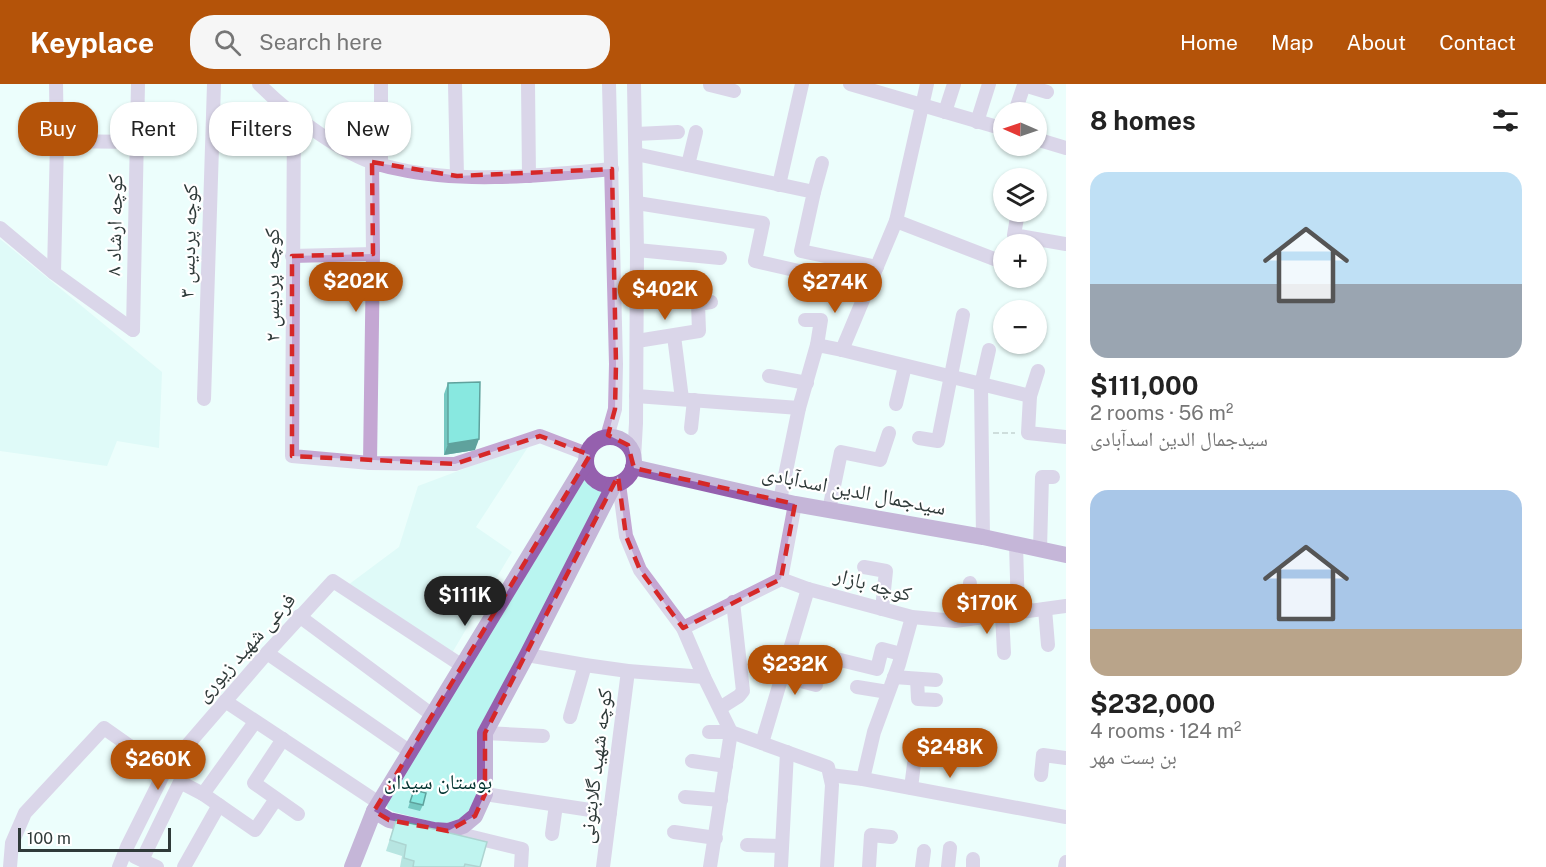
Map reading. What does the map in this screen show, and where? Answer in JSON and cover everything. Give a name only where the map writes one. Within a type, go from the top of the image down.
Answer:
[{"type":"main road","points":[[352,867],[376,807],[594,442],[607,437],[622,440],[632,451],[634,463],[629,476],[616,484],[606,485],[592,477],[587,470],[586,458]]},
{"type":"main road","name":"سیدجمال الدین اسدآبادی","points":[[634,463],[788,502],[983,537],[1066,555]]},
{"type":"main road","points":[[376,807],[389,820],[434,830],[448,831],[463,826],[475,816],[485,794],[485,733],[616,484]]},
{"type":"street","points":[[56,84],[56,102]]},
{"type":"street","name":"کوچه ارشاد ۸","points":[[138,84],[138,102]]},
{"type":"street","name":"کوچه پردیس ۳","points":[[204,399],[214,84]]},
{"type":"street","points":[[260,84],[280,102]]},
{"type":"street","points":[[381,84],[373,254],[370,463],[455,464],[540,436],[586,458]]},
{"type":"street","points":[[455,84],[457,176]]},
{"type":"street","points":[[528,84],[529,176]]},
{"type":"street","points":[[607,437],[615,409],[616,363],[609,84]]},
{"type":"street","points":[[634,84],[637,203],[634,463]]},
{"type":"street","points":[[711,84],[734,91]]},
{"type":"street","points":[[779,184],[801,84]]},
{"type":"street","points":[[850,84],[993,126]]},
{"type":"street","points":[[842,350],[896,220],[927,84]]},
{"type":"street","points":[[945,112],[954,84]]},
{"type":"street","points":[[977,122],[988,84]]},
{"type":"street","points":[[1018,102],[1024,85],[1047,92]]},
{"type":"street","points":[[313,128],[340,147],[376,164],[418,173],[457,176],[529,176],[612,170]]},
{"type":"street","points":[[636,134],[678,132]]},
{"type":"street","points":[[688,165],[696,132]]},
{"type":"street","points":[[1047,142],[1066,148]]},
{"type":"street","points":[[636,154],[814,192]]},
{"type":"street","points":[[54,273],[57,156]]},
{"type":"street","name":"کوچه ارشاد ۸","points":[[54,273],[133,330],[137,156]]},
{"type":"street","name":"کوچه پردیس ۲","points":[[293,156],[292,456],[370,463]]},
{"type":"street","points":[[822,163],[801,250],[877,267]]},
{"type":"street","points":[[637,203],[763,223],[755,261],[869,287]]},
{"type":"street","points":[[896,220],[993,258]]},
{"type":"street","points":[[0,228],[54,273]]},
{"type":"street","points":[[1047,243],[1066,244]]},
{"type":"street","points":[[637,250],[720,258]]},
{"type":"street","points":[[292,256],[373,254]]},
{"type":"street","points":[[637,341],[699,331],[698,304],[711,302]]},
{"type":"street","points":[[919,438],[938,441],[963,315]]},
{"type":"street","points":[[682,628],[781,579],[800,408],[817,345],[821,320],[805,320]]},
{"type":"street","points":[[674,336],[688,399],[690,428]]},
{"type":"street","points":[[817,345],[1030,396]]},
{"type":"street","points":[[983,537],[981,385],[989,350]]},
{"type":"street","points":[[896,404],[905,366]]},
{"type":"street","points":[[1038,371],[1030,396],[1028,433],[1066,437]]},
{"type":"street","points":[[769,376],[807,383]]},
{"type":"street","points":[[636,396],[800,408]]},
{"type":"street","points":[[829,510],[841,452],[880,460],[889,433]]},
{"type":"street","points":[[1040,549],[1042,477],[1053,477]]},
{"type":"street","points":[[616,484],[626,536],[640,570],[682,628],[731,732],[710,867]]},
{"type":"street","points":[[1017,544],[1018,613]]},
{"type":"street","points":[[864,567],[886,571],[882,609]]},
{"type":"street","name":"کوچه بازار","points":[[781,579],[912,617],[955,621],[1066,606]]},
{"type":"street","name":"فرعی شهید زیوری","points":[[119,867],[165,771],[333,581],[461,665]]},
{"type":"street","points":[[966,619],[970,583]]},
{"type":"street","points":[[762,743],[808,588]]},
{"type":"street","points":[[720,708],[743,691],[733,603]]},
{"type":"street","points":[[1045,609],[1048,645]]},
{"type":"street","points":[[1002,615],[1004,653]]},
{"type":"street","points":[[299,617],[432,714]]},
{"type":"street","points":[[863,779],[874,732],[912,617]]},
{"type":"street","points":[[828,657],[877,669],[882,649],[901,654]]},
{"type":"street","points":[[267,653],[409,751]]},
{"type":"street","points":[[527,655],[628,671],[704,677]]},
{"type":"street","points":[[570,717],[585,665]]},
{"type":"street","name":"کوچه شهید گلابتونی","points":[[603,867],[628,671]]},
{"type":"street","points":[[782,676],[816,686]]},
{"type":"street","points":[[894,677],[936,680]]},
{"type":"street","points":[[917,679],[918,699],[936,700]]},
{"type":"street","points":[[857,687],[888,692]]},
{"type":"street","points":[[225,702],[376,807]]},
{"type":"street","points":[[203,794],[255,722]]},
{"type":"street","points":[[10,867],[12,843],[25,813],[104,728],[165,771]]},
{"type":"street","points":[[709,732],[731,732],[828,767],[832,785],[827,867]]},
{"type":"street","points":[[485,733],[543,736]]},
{"type":"street","points":[[282,740],[254,783],[298,814]]},
{"type":"street","points":[[781,867],[787,752]]},
{"type":"street","points":[[1041,775],[1043,755],[1066,758]]},
{"type":"street","points":[[692,761],[726,766]]},
{"type":"street","points":[[911,788],[914,765]]},
{"type":"street","points":[[830,775],[863,779],[1066,817]]},
{"type":"street","points":[[142,860],[180,782],[203,794],[255,830],[276,799]]},
{"type":"street","points":[[485,794],[610,813]]},
{"type":"street","points":[[685,797],[721,800]]},
{"type":"street","points":[[183,867],[219,805]]},
{"type":"street","points":[[552,834],[556,805]]},
{"type":"street","points":[[448,831],[522,849],[521,867]]},
{"type":"street","points":[[674,832],[716,838]]},
{"type":"street","points":[[870,867],[872,835],[891,837]]},
{"type":"street","points":[[747,844],[782,846]]},
{"type":"street","points":[[948,867],[950,848]]},
{"type":"street","points":[[922,867],[924,851]]},
{"type":"street","points":[[125,852],[158,867]]},
{"type":"street","points":[[1065,867],[1066,862]]},
{"type":"path","points":[[982,433],[1028,433]]},
{"type":"highlighted area","points":[[372,162],[457,176],[612,169],[616,364],[615,409],[608,435],[628,445],[634,468],[795,504],[781,579],[683,628],[640,570],[626,536],[618,476],[485,733],[485,794],[475,816],[448,831],[389,820],[374,811],[590,455],[540,436],[455,464],[292,456],[292,256],[373,254]]},
{"type":"shaded area","points":[[0,239],[162,372],[159,448],[117,441],[107,466],[0,451]]},
{"type":"shaded area","points":[[530,444],[476,527],[512,552],[452,653],[348,585],[399,547],[418,486]]},
{"type":"green space","name":"بوستان سیدان","points":[[586,477],[593,485],[608,490],[477,732],[477,798],[464,817],[447,823],[437,823],[388,809],[386,804]]},
{"type":"building","points":[[480,382],[479,439],[448,444],[448,383]]},
{"type":"building","points":[[414,790],[426,793],[423,805],[410,802]]},
{"type":"building","points":[[396,820],[487,842],[480,867],[465,864],[464,867],[413,867],[414,861],[404,858],[406,845],[390,840]]}]
